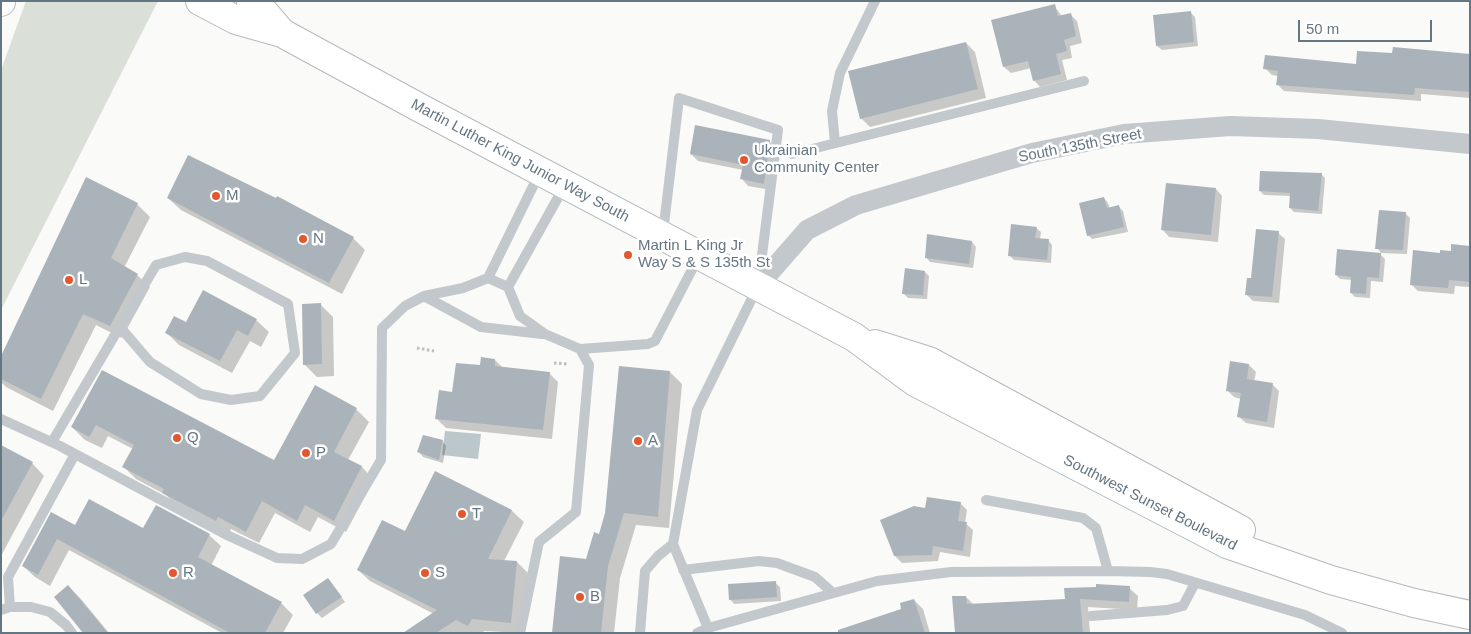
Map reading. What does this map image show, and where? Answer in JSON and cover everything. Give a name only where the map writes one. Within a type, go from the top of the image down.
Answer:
[{"type":"main road","name":"Martin Luther King Junior Way South","points":[[200,1],[236,20],[282,32],[541,172],[758,286]]},
{"type":"main road","name":"Martin Luther King Junior Way South","points":[[250,1],[258,5],[282,32]]},
{"type":"main road","name":"Southwest Sunset Boulevard","points":[[758,286],[854,337],[915,382],[1227,544],[1331,580],[1414,603],[1470,615]]},
{"type":"main road","name":"Southwest Sunset Boulevard","points":[[854,337],[929,361],[1238,529],[1420,588],[1470,598]]},
{"type":"street","name":"South 135th Street","points":[[758,286],[807,230],[856,205],[1032,153],[1124,134],[1230,126],[1318,129],[1470,144]]},
{"type":"lane","points":[[835,143],[832,112],[840,73],[875,1]]},
{"type":"lane","points":[[792,154],[1084,81]]},
{"type":"lane","points":[[663,236],[679,98],[778,130],[758,286],[697,410],[672,544],[708,628]]},
{"type":"lane","points":[[1,419],[52,442],[246,544],[277,558],[302,559],[331,544],[381,460],[382,328],[405,306],[424,296],[463,288],[488,278],[541,172]]},
{"type":"lane","points":[[508,287],[565,184]]},
{"type":"lane","points":[[488,278],[508,287],[520,316],[545,334],[580,349],[648,344],[655,341],[700,256]]},
{"type":"lane","points":[[52,442],[156,265],[185,257],[207,261],[288,304],[295,353],[260,396],[231,400],[201,394],[150,362],[120,327]]},
{"type":"lane","points":[[424,296],[481,327],[545,334]]},
{"type":"lane","points":[[520,633],[539,542],[576,512],[589,365],[580,349]]},
{"type":"lane","points":[[72,633],[66,625],[50,612],[31,607],[6,608],[8,577],[75,454]]},
{"type":"lane","points":[[986,500],[1083,518],[1096,528],[1108,571]]},
{"type":"lane","points":[[640,633],[645,571],[672,544]]},
{"type":"lane","points":[[683,570],[759,561],[777,563],[815,577],[833,593]]},
{"type":"lane","points":[[697,633],[708,628],[877,581],[951,572],[1108,571],[1150,572],[1195,583],[1305,615],[1342,633]]},
{"type":"lane","points":[[1091,616],[1167,610],[1183,606],[1195,583]]},
{"type":"path","points":[[417,348],[434,351]]},
{"type":"path","points":[[554,363],[568,364]]},
{"type":"shaded area","points":[[26,1],[158,1],[1,310],[1,70]]},
{"type":"shaded area","points":[[445,431],[481,434],[478,459],[442,455]]},
{"type":"building","points":[[1055,4],[1058,16],[1071,13],[1076,36],[1064,40],[1067,51],[1056,54],[1061,74],[1033,81],[1028,61],[1003,67],[991,20]]},
{"type":"building","points":[[1191,11],[1194,42],[1156,46],[1153,15]]},
{"type":"building","points":[[966,42],[978,89],[860,119],[848,71]]},
{"type":"building","points":[[1393,47],[1470,54],[1470,92],[1415,88],[1414,95],[1276,85],[1278,71],[1263,69],[1265,55],[1356,64],[1357,51],[1392,53]]},
{"type":"building","name":"Ukrainian Community Center","points":[[695,125],[770,140],[764,184],[740,179],[743,165],[690,154]]},
{"type":"building","points":[[188,155],[276,198],[277,196],[354,237],[329,283],[167,198]]},
{"type":"building","points":[[1260,171],[1322,173],[1318,211],[1289,208],[1290,193],[1259,191]]},
{"type":"building","name":"L","points":[[86,177],[138,203],[111,258],[138,274],[110,326],[83,314],[41,399],[1,379],[1,356]]},
{"type":"building","points":[[1166,183],[1216,188],[1211,235],[1161,230]]},
{"type":"building","points":[[1104,197],[1107,208],[1119,205],[1124,227],[1087,236],[1079,203]]},
{"type":"building","points":[[1379,210],[1406,212],[1403,250],[1375,249]]},
{"type":"building","points":[[1011,224],[1037,227],[1035,238],[1049,239],[1047,260],[1008,256]]},
{"type":"building","points":[[1256,229],[1279,231],[1272,297],[1245,295],[1247,278],[1251,278]]},
{"type":"building","points":[[927,234],[972,241],[969,264],[925,258]]},
{"type":"building","points":[[1451,244],[1470,246],[1470,282],[1449,280],[1448,288],[1410,285],[1413,250],[1440,253],[1440,250],[1451,251]]},
{"type":"building","points":[[1337,249],[1381,253],[1379,278],[1367,277],[1366,294],[1350,293],[1351,277],[1335,275]]},
{"type":"building","points":[[905,268],[925,271],[923,295],[902,294]]},
{"type":"building","points":[[203,290],[257,319],[248,336],[237,330],[220,361],[165,333],[174,316],[186,322]]},
{"type":"building","points":[[321,303],[322,364],[303,365],[302,304]]},
{"type":"building","points":[[481,357],[495,359],[495,366],[550,372],[543,430],[435,419],[439,390],[452,392],[456,363],[480,365]]},
{"type":"building","points":[[1230,361],[1249,364],[1247,379],[1273,383],[1267,422],[1237,417],[1241,393],[1226,391]]},
{"type":"building","name":"A","points":[[619,366],[670,371],[658,517],[624,513],[608,566],[601,633],[552,633],[560,556],[586,559],[594,532],[599,534],[605,513]]},
{"type":"building","points":[[102,370],[274,460],[315,385],[357,408],[334,452],[362,466],[334,521],[305,505],[297,521],[262,501],[246,532],[218,517],[216,521],[162,493],[164,489],[122,467],[134,445],[96,425],[89,437],[71,427]]},
{"type":"building","points":[[423,435],[443,440],[439,460],[417,452]]},
{"type":"building","points":[[1,445],[33,462],[1,521]]},
{"type":"building","points":[[435,471],[512,510],[488,559],[517,561],[511,623],[472,619],[468,626],[456,620],[436,633],[403,633],[437,610],[357,570],[382,520],[405,531]]},
{"type":"building","points":[[927,497],[961,502],[958,521],[967,522],[963,551],[933,546],[932,555],[894,556],[880,520],[914,506],[925,508]]},
{"type":"building","name":"R","points":[[89,499],[143,528],[156,505],[210,534],[198,557],[282,602],[265,633],[230,633],[57,539],[38,575],[22,566],[51,512],[75,525]]},
{"type":"building","points":[[328,578],[342,597],[316,614],[303,595]]},
{"type":"building","points":[[776,581],[777,597],[729,600],[728,584]]},
{"type":"building","points":[[1096,584],[1130,586],[1129,602],[1080,599],[1083,633],[955,633],[952,596],[966,596],[967,604],[1065,599],[1064,588],[1096,587]]},
{"type":"building","points":[[68,585],[108,633],[83,633],[54,597]]},
{"type":"building","points":[[914,599],[925,633],[838,633],[838,630],[901,609],[900,603]]},
{"type":"place","name":"Ukrainian Community Center","points":[[744,160]]},
{"type":"place","name":"M","points":[[216,196]]},
{"type":"place","name":"N","points":[[303,239]]},
{"type":"place","name":"Martin L King Jr Way S & S 135th St","points":[[628,255]]},
{"type":"place","name":"L","points":[[69,280]]},
{"type":"place","name":"Q","points":[[177,438]]},
{"type":"place","name":"A","points":[[638,441]]},
{"type":"place","name":"P","points":[[306,453]]},
{"type":"place","name":"T","points":[[462,514]]},
{"type":"place","name":"R","points":[[173,573]]},
{"type":"place","name":"S","points":[[425,573]]},
{"type":"place","name":"B","points":[[580,597]]}]
